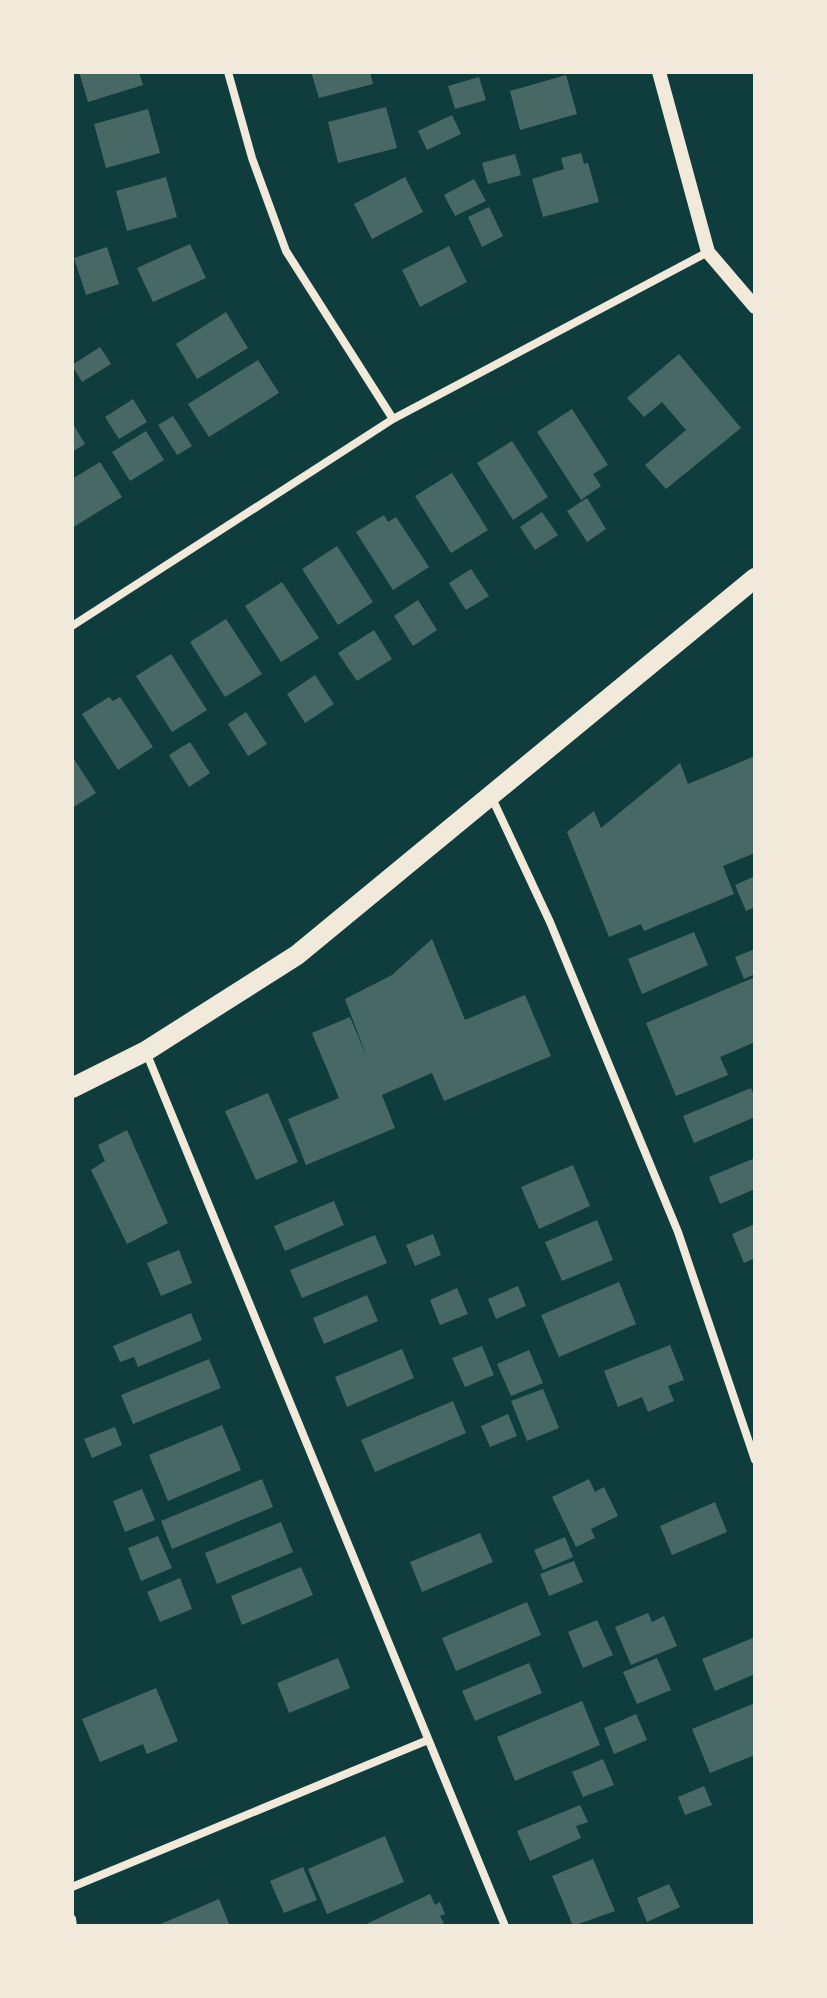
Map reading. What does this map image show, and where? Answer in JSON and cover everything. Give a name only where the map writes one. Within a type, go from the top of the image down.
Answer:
[{"type":"main road","points":[[72,1088],[146,1051],[297,955],[755,578]]},
{"type":"street","points":[[228,72],[252,158],[286,251],[393,419]]},
{"type":"street","points":[[659,72],[708,252],[755,307]]},
{"type":"street","points":[[72,626],[393,419],[708,252]]},
{"type":"street","points":[[490,795],[550,922],[678,1232],[755,1460]]},
{"type":"street","points":[[146,1051],[505,1926]]},
{"type":"street","points":[[72,1887],[428,1740]]},
{"type":"street","points":[[72,1919],[73,1926]]},
{"type":"building","points":[[79,72],[139,72],[143,85],[88,102]]},
{"type":"building","points":[[311,72],[370,72],[373,84],[319,98]]},
{"type":"building","points":[[566,75],[577,114],[520,130],[510,91]]},
{"type":"building","points":[[479,77],[486,100],[455,109],[448,86]]},
{"type":"building","points":[[386,107],[397,148],[338,163],[328,122]]},
{"type":"building","points":[[148,109],[160,153],[106,168],[94,124]]},
{"type":"building","points":[[452,115],[461,134],[427,150],[418,131]]},
{"type":"building","points":[[581,153],[584,164],[588,163],[599,202],[543,217],[532,179],[564,169],[561,158]]},
{"type":"building","points":[[515,154],[521,175],[488,184],[482,163]]},
{"type":"building","points":[[166,177],[177,217],[127,231],[116,191]]},
{"type":"building","points":[[405,177],[423,212],[372,239],[354,204]]},
{"type":"building","points":[[474,179],[486,201],[455,216],[444,195]]},
{"type":"building","points":[[489,207],[503,236],[482,247],[468,217]]},
{"type":"building","points":[[190,244],[206,278],[153,302],[137,268]]},
{"type":"building","points":[[449,246],[467,282],[420,307],[402,270]]},
{"type":"building","points":[[107,247],[119,284],[86,295],[74,258]]},
{"type":"building","points":[[226,312],[248,348],[197,379],[176,344]]},
{"type":"building","points":[[100,347],[111,364],[82,382],[72,365]]},
{"type":"building","points":[[679,354],[741,428],[666,489],[645,465],[686,430],[662,402],[644,417],[627,398]]},
{"type":"building","points":[[258,360],[279,393],[209,437],[188,404]]},
{"type":"building","points":[[133,399],[147,422],[119,439],[105,417]]},
{"type":"building","points":[[572,409],[608,465],[593,474],[601,486],[581,500],[537,432]]},
{"type":"building","points":[[173,416],[192,446],[177,455],[158,425]]},
{"type":"building","points":[[72,422],[85,444],[72,452]]},
{"type":"building","points":[[146,431],[164,460],[130,481],[112,452]]},
{"type":"building","points":[[512,441],[548,497],[513,520],[477,463]]},
{"type":"building","points":[[100,462],[122,497],[72,528],[72,479]]},
{"type":"building","points":[[452,473],[488,530],[451,553],[415,496]]},
{"type":"building","points":[[587,498],[606,529],[587,542],[567,511]]},
{"type":"building","points":[[542,512],[558,535],[535,550],[520,527]]},
{"type":"building","points":[[384,515],[388,522],[396,517],[429,567],[393,590],[356,532]]},
{"type":"building","points":[[337,546],[373,602],[338,625],[302,569]]},
{"type":"building","points":[[471,569],[489,596],[466,610],[449,583]]},
{"type":"building","points":[[282,582],[319,638],[281,662],[245,606]]},
{"type":"building","points":[[418,600],[437,630],[413,646],[394,616]]},
{"type":"building","points":[[226,619],[262,674],[225,697],[190,642]]},
{"type":"building","points":[[374,630],[392,659],[357,681],[338,653]]},
{"type":"building","points":[[171,654],[207,710],[172,732],[136,676]]},
{"type":"building","points":[[315,675],[334,704],[305,723],[287,694]]},
{"type":"building","points":[[109,697],[113,701],[120,697],[153,747],[118,770],[82,714]]},
{"type":"building","points":[[246,712],[267,744],[248,756],[228,724]]},
{"type":"building","points":[[190,742],[210,773],[189,787],[169,755]]},
{"type":"building","points":[[72,756],[96,793],[72,808]]},
{"type":"building","points":[[755,756],[755,853],[723,866],[734,894],[644,931],[641,924],[609,937],[567,832],[594,811],[601,828],[680,763],[688,784]]},
{"type":"building","points":[[755,876],[755,907],[746,911],[735,885]]},
{"type":"building","points":[[694,932],[708,965],[642,994],[628,959]]},
{"type":"building","points":[[432,939],[465,1020],[525,995],[551,1056],[444,1101],[432,1073],[382,1095],[395,1128],[306,1165],[288,1119],[339,1098],[312,1033],[350,1017],[368,1060],[345,999],[392,975]]},
{"type":"building","points":[[755,949],[755,974],[744,979],[735,957]]},
{"type":"building","points":[[755,977],[755,1042],[720,1057],[728,1075],[676,1096],[646,1023]]},
{"type":"building","points":[[751,1088],[755,1098],[755,1117],[694,1143],[683,1116]]},
{"type":"building","points":[[268,1093],[298,1162],[256,1180],[225,1111]]},
{"type":"building","points":[[127,1130],[168,1223],[127,1244],[91,1170],[105,1161],[98,1145]]},
{"type":"building","points":[[755,1158],[755,1189],[720,1204],[709,1177]]},
{"type":"building","points":[[573,1165],[590,1206],[539,1229],[521,1187]]},
{"type":"building","points":[[334,1201],[344,1225],[285,1251],[274,1226]]},
{"type":"building","points":[[597,1220],[613,1260],[562,1281],[545,1242]]},
{"type":"building","points":[[755,1224],[755,1258],[744,1263],[732,1234]]},
{"type":"building","points":[[433,1234],[441,1255],[415,1266],[406,1245]]},
{"type":"building","points":[[375,1235],[387,1263],[302,1298],[290,1270]]},
{"type":"building","points":[[179,1250],[192,1283],[161,1296],[147,1263]]},
{"type":"building","points":[[619,1282],[636,1324],[559,1357],[541,1315]]},
{"type":"building","points":[[518,1286],[526,1306],[496,1319],[488,1299]]},
{"type":"building","points":[[457,1288],[468,1314],[440,1325],[430,1300]]},
{"type":"building","points":[[367,1295],[378,1321],[324,1344],[313,1318]]},
{"type":"building","points":[[191,1313],[202,1340],[138,1367],[134,1357],[120,1362],[113,1346]]},
{"type":"building","points":[[670,1345],[684,1380],[668,1386],[674,1401],[648,1412],[642,1397],[618,1407],[604,1371]]},
{"type":"building","points":[[482,1346],[494,1375],[465,1387],[452,1358]]},
{"type":"building","points":[[402,1349],[414,1378],[347,1407],[335,1377]]},
{"type":"building","points":[[529,1350],[543,1383],[511,1396],[497,1364]]},
{"type":"building","points":[[209,1359],[221,1388],[133,1424],[121,1395]]},
{"type":"building","points":[[543,1389],[559,1428],[527,1441],[511,1401]]},
{"type":"building","points":[[453,1401],[466,1433],[375,1472],[361,1440]]},
{"type":"building","points":[[508,1414],[517,1436],[490,1447],[481,1426]]},
{"type":"building","points":[[222,1425],[241,1470],[168,1501],[149,1455]]},
{"type":"building","points":[[115,1427],[122,1445],[92,1458],[84,1439]]},
{"type":"building","points":[[262,1479],[273,1507],[172,1549],[161,1521]]},
{"type":"building","points":[[589,1479],[595,1492],[604,1487],[618,1516],[591,1529],[595,1538],[576,1547],[552,1497]]},
{"type":"building","points":[[142,1489],[155,1520],[125,1532],[113,1501]]},
{"type":"building","points":[[715,1502],[727,1532],[672,1555],[660,1526]]},
{"type":"building","points":[[281,1522],[293,1552],[217,1584],[205,1553]]},
{"type":"building","points":[[480,1533],[493,1562],[422,1592],[410,1562]]},
{"type":"building","points":[[158,1536],[172,1568],[141,1581],[128,1548]]},
{"type":"building","points":[[565,1537],[573,1557],[543,1570],[534,1550]]},
{"type":"building","points":[[574,1561],[583,1582],[549,1596],[540,1574]]},
{"type":"building","points":[[301,1567],[313,1595],[242,1625],[231,1596]]},
{"type":"building","points":[[180,1578],[192,1609],[160,1622],[147,1592]]},
{"type":"building","points":[[527,1602],[541,1635],[456,1671],[442,1638]]},
{"type":"building","points":[[648,1613],[652,1622],[664,1616],[677,1646],[631,1665],[615,1627]]},
{"type":"building","points":[[597,1620],[613,1655],[583,1668],[568,1632]]},
{"type":"building","points":[[755,1637],[755,1674],[715,1691],[702,1659]]},
{"type":"building","points":[[338,1658],[350,1688],[289,1713],[277,1683]]},
{"type":"building","points":[[657,1658],[671,1690],[637,1704],[623,1672]]},
{"type":"building","points":[[529,1663],[542,1693],[475,1721],[462,1691]]},
{"type":"building","points":[[156,1688],[178,1741],[147,1754],[143,1744],[100,1762],[82,1719]]},
{"type":"building","points":[[582,1701],[600,1745],[515,1781],[497,1737]]},
{"type":"building","points":[[755,1703],[755,1755],[710,1773],[692,1729]]},
{"type":"building","points":[[636,1714],[647,1740],[614,1754],[604,1728]]},
{"type":"building","points":[[603,1759],[614,1785],[583,1797],[572,1772]]},
{"type":"building","points":[[704,1786],[712,1805],[685,1815],[678,1797]]},
{"type":"building","points":[[580,1805],[588,1822],[576,1826],[581,1838],[530,1861],[517,1831]]},
{"type":"building","points":[[385,1836],[404,1882],[327,1914],[308,1869]]},
{"type":"building","points":[[593,1859],[615,1911],[573,1926],[552,1876]]},
{"type":"building","points":[[303,1867],[317,1900],[284,1913],[270,1881]]},
{"type":"building","points":[[669,1884],[680,1907],[647,1922],[637,1898]]},
{"type":"building","points":[[430,1894],[435,1905],[440,1902],[445,1914],[440,1916],[444,1923],[438,1926],[362,1926]]},
{"type":"building","points":[[219,1899],[230,1926],[156,1926]]}]
